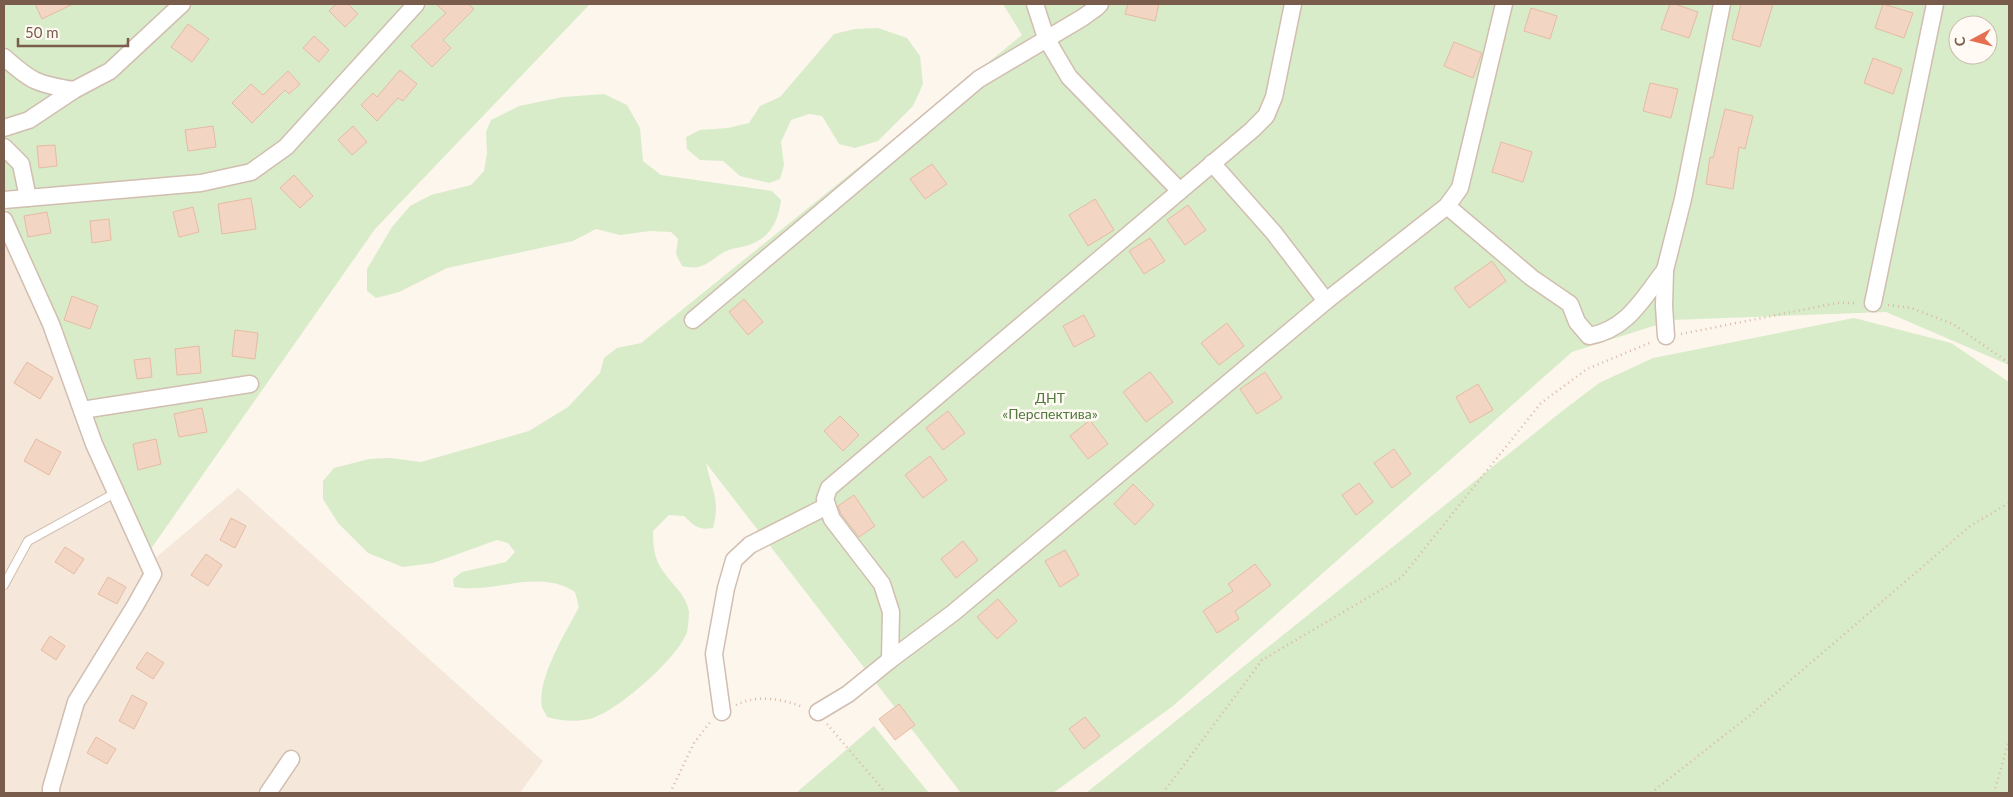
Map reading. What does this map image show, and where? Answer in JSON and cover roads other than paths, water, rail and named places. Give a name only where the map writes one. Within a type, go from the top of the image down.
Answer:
[{"type":"street","points":[[4,128],[29,120],[74,90],[110,71],[182,4]]},
{"type":"street","points":[[4,200],[201,183],[250,172],[286,146],[416,4]]},
{"type":"street","points":[[1035,4],[1046,38],[1069,77],[1180,191]]},
{"type":"street","points":[[693,320],[979,79],[1082,18],[1100,4]]},
{"type":"street","points":[[890,660],[891,612],[882,584],[832,519],[825,500],[829,488],[1252,130],[1266,116],[1274,97],[1293,4]]},
{"type":"street","points":[[818,712],[848,694],[953,613],[1326,301],[1447,206],[1460,188],[1504,4]]},
{"type":"street","points":[[1666,336],[1665,270],[1683,199],[1722,4]]},
{"type":"street","points":[[1873,303],[1935,4]]},
{"type":"street","points":[[4,57],[26,77],[44,85],[74,90]]},
{"type":"street","points":[[4,146],[21,164],[28,198]]},
{"type":"street","points":[[1212,163],[1274,233],[1326,301]]},
{"type":"street","points":[[1447,206],[1532,278],[1570,304],[1577,322],[1589,336],[1603,334],[1627,320],[1665,270]]},
{"type":"street","points":[[4,220],[51,324],[94,444],[152,574],[135,606],[76,702],[51,793]]},
{"type":"street","points":[[82,410],[250,384]]},
{"type":"street","points":[[722,712],[714,654],[726,588],[734,560],[750,545],[827,506]]},
{"type":"street","points":[[268,793],[291,759]]},
{"type":"lane","points":[[4,584],[28,541],[117,492]]},
{"type":"park label","name":"ДНТ «Перспектива»","points":[[1050,406]]}]
